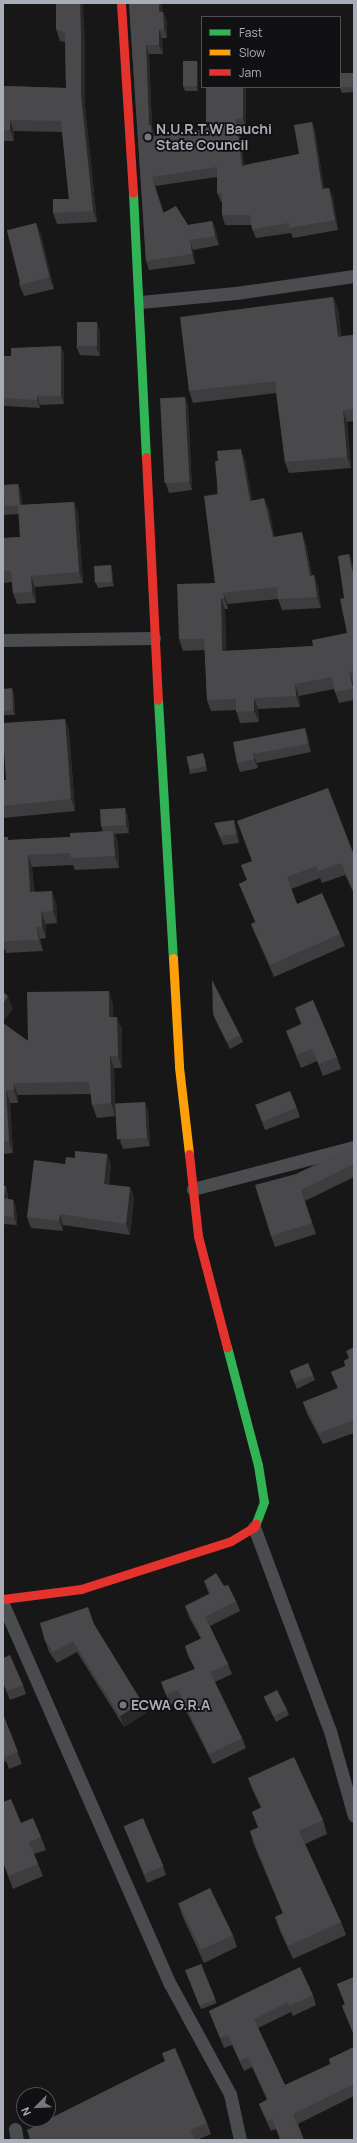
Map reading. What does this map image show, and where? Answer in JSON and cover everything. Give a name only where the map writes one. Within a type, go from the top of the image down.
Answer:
[{"type":"street","points":[[3,1599],[81,1590],[231,1541],[254,1527],[264,1502],[258,1465],[198,1236],[179,1067],[154,638],[140,302],[122,3]]},
{"type":"street","points":[[140,302],[236,293],[354,276]]},
{"type":"street","points":[[3,640],[154,638]]},
{"type":"street","points":[[193,1189],[354,1147]]},
{"type":"street","points":[[254,1527],[330,1732],[354,1816]]},
{"type":"street","points":[[3,1604],[170,1984],[230,2094],[240,2140]]},
{"type":"building","points":[[56,3],[80,3],[81,95],[93,211],[53,213],[53,199],[69,199],[61,121],[10,120],[10,130],[3,130],[3,86],[66,88],[65,33],[56,29]]},
{"type":"building","points":[[129,3],[159,3],[159,12],[163,12],[164,29],[159,29],[159,45],[146,45],[149,125],[151,125],[152,136],[206,129],[206,88],[243,88],[243,119],[236,119],[242,166],[299,154],[294,125],[312,122],[322,189],[329,188],[335,220],[289,228],[289,223],[252,229],[250,215],[222,215],[222,193],[217,193],[217,167],[152,177],[163,213],[176,206],[188,225],[212,221],[215,236],[190,240],[192,254],[146,261]]},
{"type":"building","points":[[183,61],[197,61],[197,86],[183,86]]},
{"type":"building","points":[[341,73],[354,73],[354,87],[341,87]]},
{"type":"building","points":[[36,223],[50,277],[20,285],[7,230]]},
{"type":"building","points":[[333,297],[338,337],[354,335],[354,409],[343,410],[347,457],[285,462],[275,381],[189,391],[180,317]]},
{"type":"building","points":[[77,322],[97,322],[97,346],[77,346]]},
{"type":"building","points":[[61,346],[61,396],[37,396],[37,400],[3,398],[3,356],[11,356],[11,348]]},
{"type":"building","points":[[185,397],[189,482],[164,483],[160,398]]},
{"type":"building","points":[[241,449],[250,501],[264,498],[273,537],[302,532],[310,576],[314,575],[317,597],[278,599],[277,587],[223,593],[224,598],[221,598],[222,651],[313,646],[312,640],[347,633],[340,599],[344,598],[338,556],[349,554],[352,571],[354,571],[354,671],[349,672],[353,688],[335,692],[332,677],[295,684],[296,696],[254,698],[254,711],[236,712],[236,699],[207,700],[204,639],[179,639],[177,584],[215,583],[204,496],[218,494],[215,461],[218,461],[217,451]]},
{"type":"building","points":[[18,484],[20,505],[5,506],[3,485]]},
{"type":"building","points":[[74,502],[79,572],[31,576],[32,592],[13,593],[11,571],[3,571],[3,538],[20,537],[18,505]]},
{"type":"building","points":[[111,565],[112,582],[95,583],[94,566]]},
{"type":"building","points":[[12,688],[13,710],[3,711],[3,689]]},
{"type":"building","points":[[65,719],[71,799],[3,806],[3,780],[6,780],[3,723]]},
{"type":"building","points":[[305,728],[308,744],[253,754],[254,759],[237,763],[233,742]]},
{"type":"building","points":[[203,753],[206,766],[189,769],[186,757]]},
{"type":"building","points":[[328,788],[354,855],[354,891],[341,863],[318,871],[316,866],[287,877],[297,904],[322,893],[340,934],[270,965],[251,924],[256,922],[239,884],[247,880],[241,865],[252,861],[237,821]]},
{"type":"building","points":[[125,808],[126,825],[101,826],[100,809]]},
{"type":"building","points":[[234,820],[236,834],[220,836],[214,823]]},
{"type":"building","points":[[113,831],[115,856],[71,858],[70,853],[28,855],[30,892],[52,891],[53,911],[41,912],[42,927],[36,927],[39,940],[3,941],[3,837],[8,837],[8,840],[70,837],[70,833]]},
{"type":"building","points":[[212,980],[240,1035],[227,1042],[213,1014]]},
{"type":"building","points":[[109,991],[109,1017],[117,1017],[118,1056],[110,1056],[111,1103],[92,1105],[89,1082],[13,1083],[14,1090],[6,1090],[9,1141],[3,1141],[3,1023],[28,1041],[27,992]]},
{"type":"building","points":[[3,992],[8,996],[3,1004]]},
{"type":"building","points":[[313,1000],[337,1057],[319,1064],[312,1049],[297,1055],[286,1031],[302,1024],[295,1008]]},
{"type":"building","points":[[290,1091],[297,1108],[262,1122],[256,1105]]},
{"type":"building","points":[[145,1102],[147,1138],[117,1140],[115,1104]]},
{"type":"building","points":[[354,1147],[354,1164],[301,1190],[312,1223],[271,1236],[255,1185],[296,1174]]},
{"type":"building","points":[[75,1151],[107,1154],[104,1184],[130,1187],[126,1224],[60,1214],[59,1221],[27,1217],[34,1160],[65,1164],[66,1157],[75,1158]]},
{"type":"building","points":[[3,1186],[6,1186],[4,1198],[13,1200],[14,1217],[3,1216]]},
{"type":"building","points":[[354,1347],[354,1420],[319,1433],[303,1402],[338,1388],[331,1372],[346,1366],[344,1361],[349,1358],[346,1351]]},
{"type":"building","points":[[308,1363],[313,1375],[295,1383],[290,1371]]},
{"type":"building","points":[[216,1573],[224,1586],[228,1585],[236,1601],[205,1617],[228,1664],[210,1672],[242,1738],[209,1754],[178,1690],[166,1695],[161,1682],[195,1669],[185,1646],[202,1638],[185,1606],[211,1593],[204,1581]]},
{"type":"building","points":[[88,1607],[94,1624],[142,1702],[120,1716],[73,1641],[53,1652],[45,1641],[40,1623]]},
{"type":"building","points":[[10,1655],[23,1685],[7,1691],[3,1682],[3,1658]]},
{"type":"building","points":[[277,1690],[287,1710],[274,1716],[264,1697]]},
{"type":"building","points":[[3,1714],[18,1752],[4,1757],[3,1754]]},
{"type":"building","points":[[294,1757],[323,1820],[299,1831],[341,1922],[288,1946],[275,1917],[283,1913],[250,1831],[259,1827],[252,1812],[262,1807],[248,1778]]},
{"type":"building","points":[[11,1799],[21,1823],[33,1818],[41,1837],[29,1842],[38,1864],[9,1876],[3,1862],[3,1802]]},
{"type":"building","points":[[143,1818],[163,1866],[144,1874],[124,1826]]},
{"type":"building","points":[[210,1888],[233,1935],[201,1950],[179,1903]]},
{"type":"building","points":[[201,1964],[215,1999],[199,2006],[185,1970]]},
{"type":"building","points":[[300,1967],[313,1995],[289,2006],[288,2002],[254,2019],[285,2085],[331,2064],[329,2059],[354,2047],[354,2084],[293,2114],[304,2140],[281,2140],[272,2119],[268,2121],[259,2104],[268,2099],[248,2057],[240,2061],[228,2035],[220,2038],[209,2011]]},
{"type":"building","points":[[354,1977],[354,2034],[342,2006],[345,2004],[337,1984]]},
{"type":"building","points":[[175,2048],[207,2123],[190,2130],[195,2140],[31,2140],[27,2130],[33,2127],[56,2127],[56,2116],[165,2061],[162,2053]]},
{"type":"traffic: fast","points":[[133,193],[146,457]]},
{"type":"traffic: fast","points":[[158,700],[173,958]]},
{"type":"traffic: fast","points":[[227,1347],[258,1465],[264,1502],[256,1523]]},
{"type":"traffic: slow","points":[[173,958],[179,1067],[189,1154]]},
{"type":"traffic: jam","points":[[121,3],[133,193]]},
{"type":"traffic: jam","points":[[146,457],[158,700]]},
{"type":"traffic: jam","points":[[189,1154],[198,1236],[227,1347]]},
{"type":"traffic: jam","points":[[3,1599],[81,1589],[231,1541],[254,1527],[256,1523]]},
{"type":"place","name":"N.U.R.T.W Bauchi State Council","points":[[148,137]]},
{"type":"place","name":"ECWA G.R.A","points":[[123,1705]]}]
